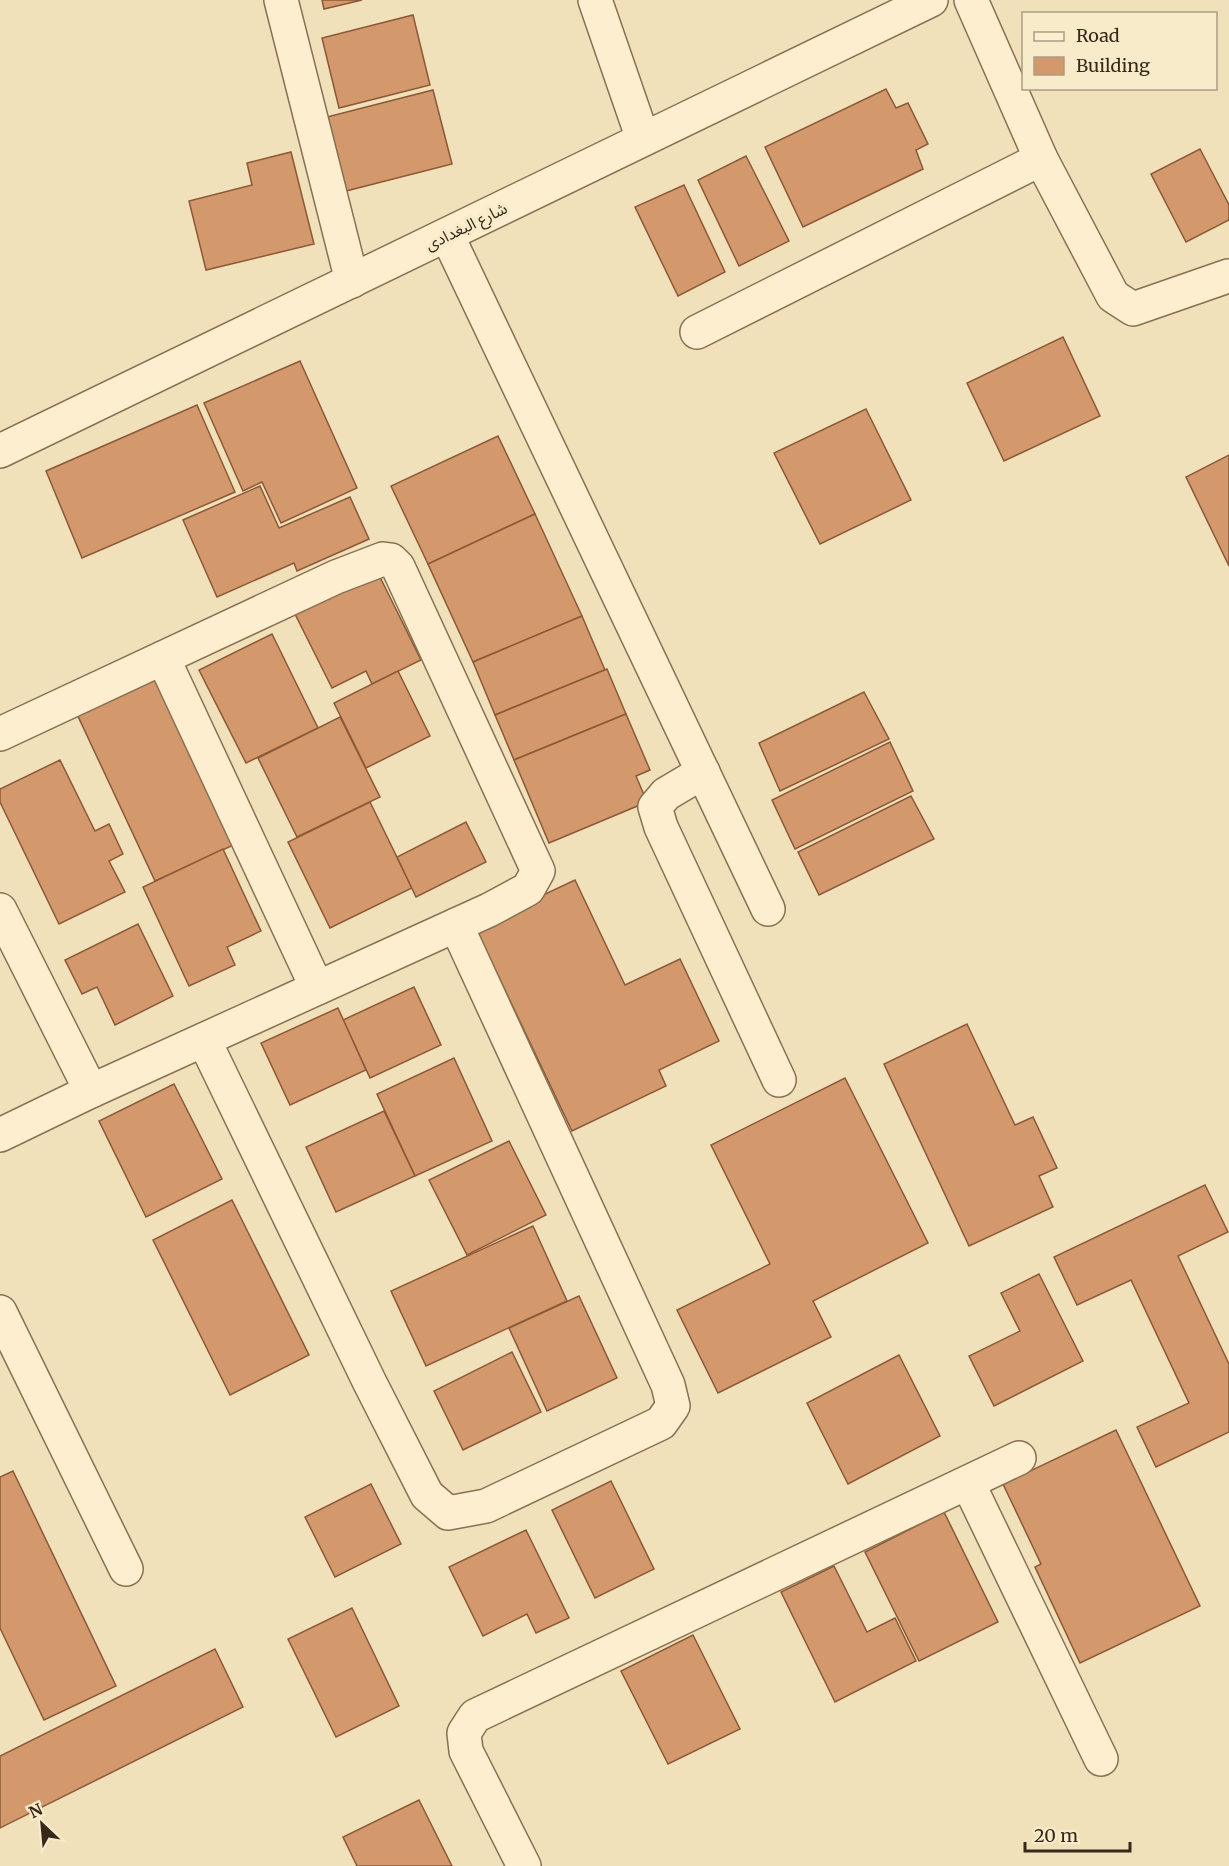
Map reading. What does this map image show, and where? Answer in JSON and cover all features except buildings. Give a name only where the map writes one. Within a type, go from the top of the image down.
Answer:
[{"type":"street","points":[[281,0],[352,281]]},
{"type":"street","points":[[596,0],[643,139]]},
{"type":"street","name":"شارع البغدادى","points":[[0,451],[932,0]]},
{"type":"street","points":[[971,0],[1041,159],[1113,296],[1133,309],[1228,276]]},
{"type":"street","points":[[697,332],[1041,159]]},
{"type":"street","points":[[447,235],[768,909]]},
{"type":"street","points":[[0,734],[336,577],[383,559],[391,560],[398,567],[538,871],[528,889],[456,925],[91,1091],[0,1135]]},
{"type":"street","points":[[163,658],[317,988]]},
{"type":"street","points":[[703,772],[666,794],[655,807],[661,827],[778,1080]]},
{"type":"street","points":[[0,910],[91,1091]]},
{"type":"street","points":[[204,1040],[369,1381],[427,1495],[448,1513],[486,1506],[661,1423],[673,1406],[668,1385],[456,925]]},
{"type":"street","points":[[0,1312],[126,1569]]},
{"type":"street","points":[[524,1866],[466,1751],[464,1733],[475,1716],[1019,1458]]},
{"type":"street","points":[[968,1483],[1101,1759]]}]
